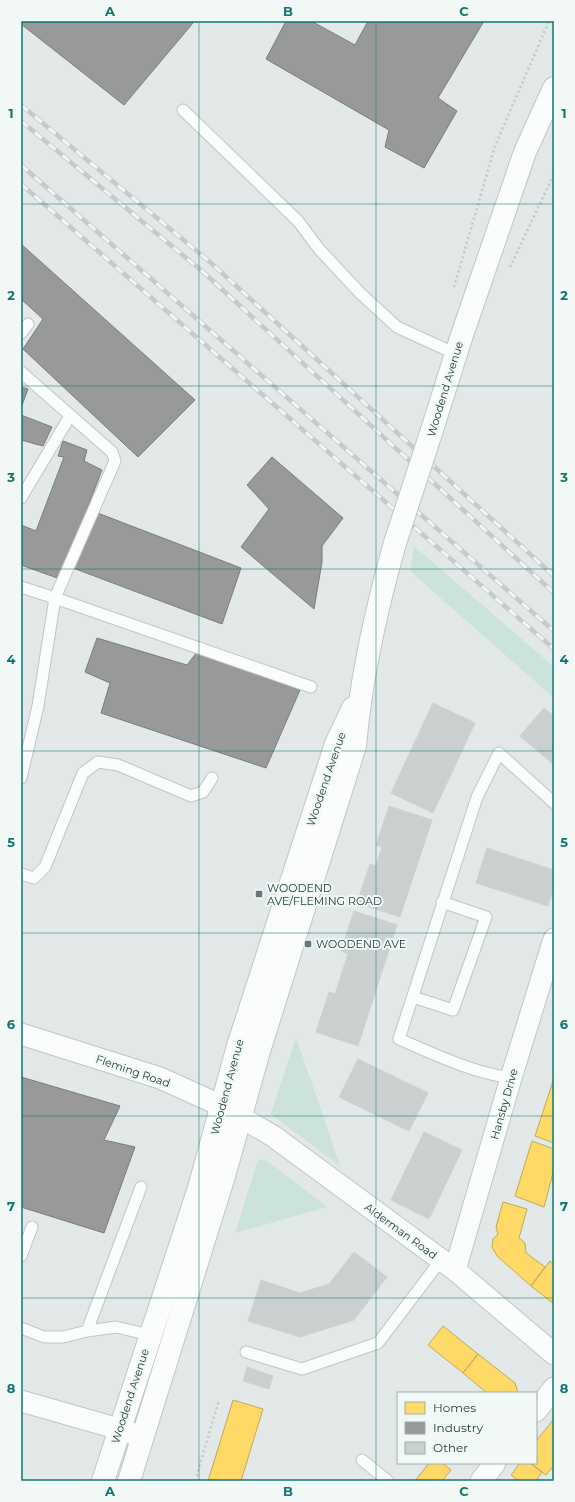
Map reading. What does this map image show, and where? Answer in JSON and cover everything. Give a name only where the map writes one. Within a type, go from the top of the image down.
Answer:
[{"type":"street","name":"Woodend Avenue","points":[[129,1481],[224,1176],[259,1051],[355,746],[359,696],[380,597],[395,542],[456,354],[525,152],[554,88]]},
{"type":"street","name":"Woodend Avenue","points":[[103,1481],[199,1188],[238,1046],[336,744],[359,696]]},
{"type":"street","name":"Hansby Drive","points":[[448,1265],[511,1078],[554,939]]},
{"type":"street","name":"Fleming Road","points":[[21,1034],[160,1078],[222,1106],[241,1117]]},
{"type":"street","name":"Alderman Road","points":[[241,1117],[273,1136],[448,1265],[554,1354]]},
{"type":"street","points":[[537,1410],[554,1388]]},
{"type":"street","points":[[21,1402],[143,1437]]},
{"type":"street","points":[[480,1481],[494,1464]]},
{"type":"lane","points":[[183,110],[298,221],[319,249],[360,293],[397,327],[456,354]]},
{"type":"lane","points":[[21,372],[112,452],[115,461],[55,598],[38,706],[21,778]]},
{"type":"lane","points":[[21,498],[70,416]]},
{"type":"lane","points":[[21,587],[311,687]]},
{"type":"lane","points":[[511,1078],[488,1074],[468,1068],[399,1039],[477,797],[499,753],[554,803]]},
{"type":"lane","points":[[21,874],[34,878],[45,867],[83,773],[98,762],[118,765],[191,796],[203,792],[212,778]]},
{"type":"lane","points":[[412,997],[453,1010],[486,917],[442,902]]},
{"type":"lane","points":[[87,1331],[141,1188]]},
{"type":"lane","points":[[21,1256],[32,1227]]},
{"type":"lane","points":[[246,1352],[302,1369],[378,1343],[448,1265]]},
{"type":"lane","points":[[21,1328],[44,1337],[63,1337],[87,1331],[116,1327],[150,1335]]},
{"type":"lane","points":[[362,1460],[388,1481]]},
{"type":"path","points":[[195,1481],[219,1400]]},
{"type":"green space","points":[[414,546],[554,667],[554,698],[410,571]]},
{"type":"green space","points":[[296,1037],[340,1166],[271,1114]]},
{"type":"green space","points":[[265,1159],[327,1207],[235,1233],[258,1160]]},
{"type":"building: Homes","points":[[554,1081],[554,1143],[535,1136]]},
{"type":"building: Homes","points":[[532,1141],[554,1149],[554,1169],[544,1207],[515,1196]]},
{"type":"building: Homes","points":[[503,1202],[527,1209],[519,1238],[525,1243],[526,1253],[545,1267],[531,1286],[497,1256],[492,1247],[493,1239],[498,1234],[496,1227]]},
{"type":"building: Homes","points":[[550,1261],[554,1265],[554,1304],[531,1286]]},
{"type":"building: Homes","points":[[443,1326],[478,1354],[463,1373],[428,1345]]},
{"type":"building: Homes","points":[[478,1354],[515,1383],[518,1392],[486,1392],[463,1373]]},
{"type":"building: Homes","points":[[233,1400],[263,1409],[241,1481],[208,1481]]},
{"type":"building: Homes","points":[[554,1419],[554,1465],[546,1475],[531,1464],[537,1464],[537,1440]]},
{"type":"building: Homes","points":[[428,1464],[443,1464],[451,1470],[442,1481],[415,1481]]},
{"type":"building: Homes","points":[[519,1464],[531,1464],[542,1472],[536,1481],[519,1481],[511,1475]]},
{"type":"building: Industry","points":[[21,21],[191,21],[193,23],[124,105],[21,24]]},
{"type":"building: Industry","points":[[286,21],[311,21],[355,45],[368,21],[484,21],[438,98],[457,111],[424,168],[385,147],[389,130],[266,59]]},
{"type":"building: Industry","points":[[21,244],[195,400],[138,457],[23,349],[43,319],[21,299]]},
{"type":"building: Industry","points":[[21,387],[28,389],[21,408]]},
{"type":"building: Industry","points":[[21,415],[52,427],[43,446],[21,440]]},
{"type":"building: Industry","points":[[63,441],[87,450],[84,461],[102,470],[60,579],[21,565],[21,525],[36,531],[64,457],[58,456]]},
{"type":"building: Industry","points":[[272,457],[343,518],[322,546],[322,562],[314,609],[241,547],[269,509],[247,485]]},
{"type":"building: Industry","points":[[95,512],[241,568],[222,624],[73,568]]},
{"type":"building: Industry","points":[[97,638],[187,665],[197,652],[300,690],[266,768],[101,713],[110,683],[85,672]]},
{"type":"building: Industry","points":[[21,1077],[120,1106],[104,1140],[135,1147],[104,1233],[21,1207]]},
{"type":"building: Other","points":[[433,703],[475,723],[433,813],[391,793]]},
{"type":"building: Other","points":[[544,708],[554,716],[554,765],[520,736]]},
{"type":"building: Other","points":[[389,806],[432,820],[400,917],[357,903],[370,864],[376,866],[382,847],[376,845]]},
{"type":"building: Other","points":[[487,848],[554,870],[554,887],[548,906],[476,883]]},
{"type":"building: Other","points":[[354,911],[397,925],[358,1046],[316,1032],[329,992],[335,994],[348,954],[341,951]]},
{"type":"building: Other","points":[[358,1059],[428,1093],[409,1131],[339,1097]]},
{"type":"building: Other","points":[[424,1132],[462,1150],[429,1219],[391,1200]]},
{"type":"building: Other","points":[[354,1252],[387,1277],[354,1320],[300,1337],[248,1321],[261,1280],[300,1293],[329,1284]]},
{"type":"building: Other","points":[[247,1367],[273,1376],[269,1389],[243,1381]]},
{"type":"railway","points":[[21,105],[210,262],[554,576]]},
{"type":"railway","points":[[21,121],[202,271],[554,593]]},
{"type":"railway","points":[[21,165],[554,631]]},
{"type":"railway","points":[[21,184],[554,649]]},
{"type":"place","name":"WOODEND AVE/FLEMING ROAD","points":[[259,894]]},
{"type":"place","name":"WOODEND AVE","points":[[308,944]]}]
